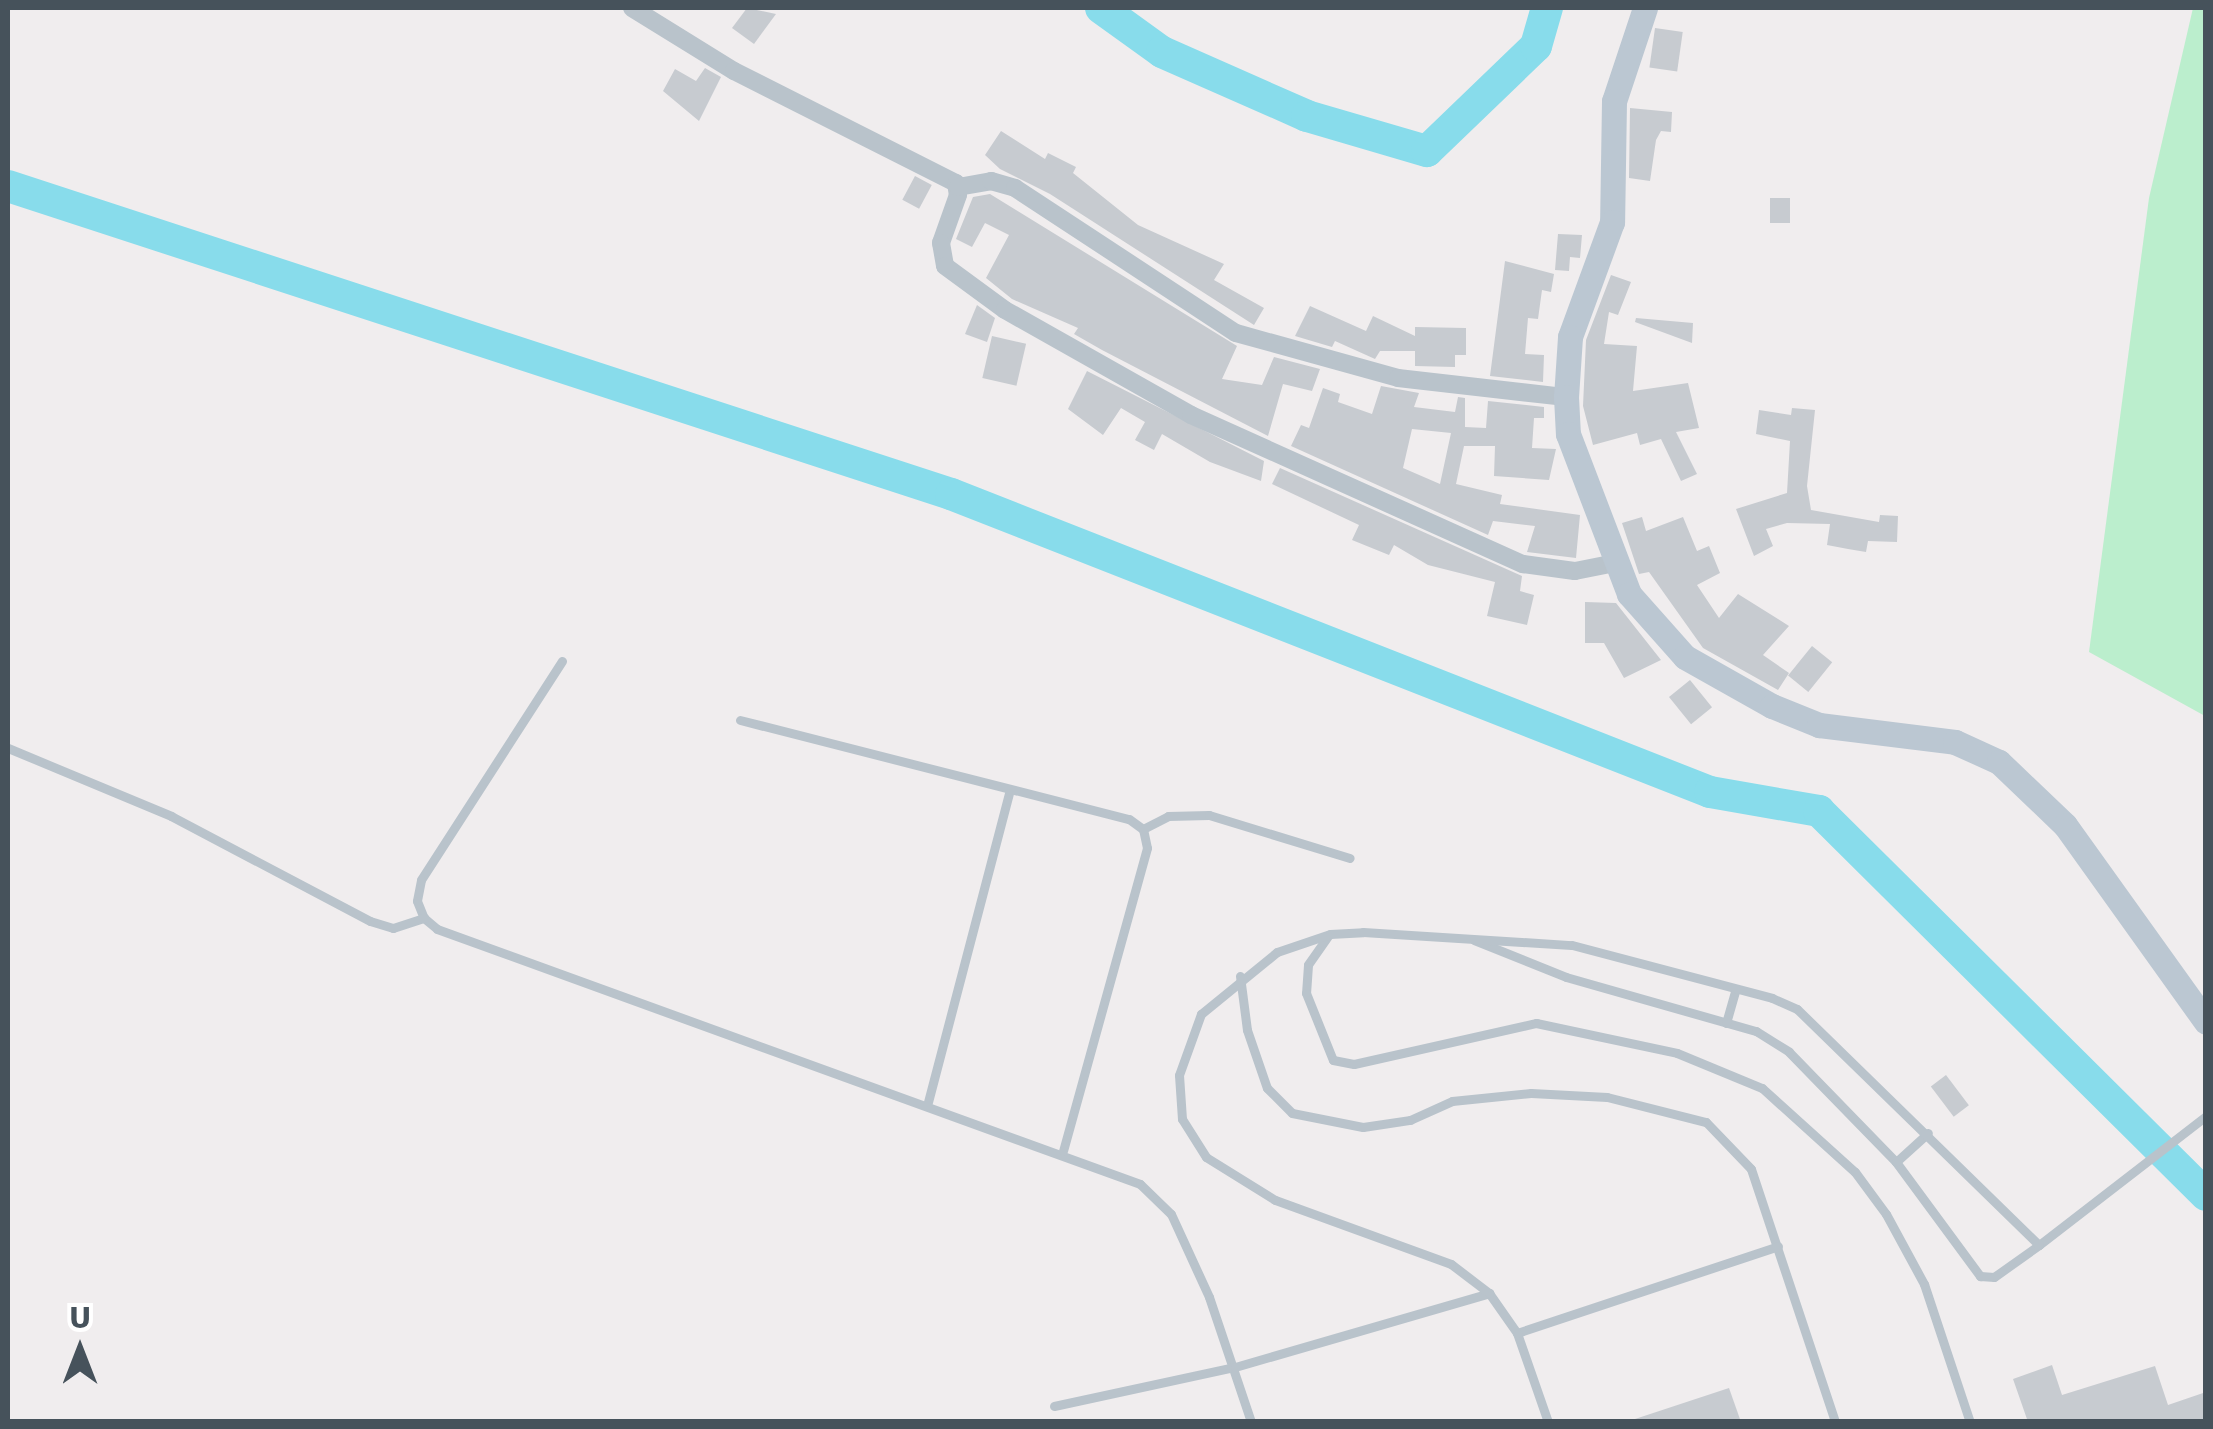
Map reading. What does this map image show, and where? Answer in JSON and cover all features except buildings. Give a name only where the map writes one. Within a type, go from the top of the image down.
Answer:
[{"type":"main road","points":[[1644,8],[1614,101],[1612,222],[1570,337],[1566,398],[1568,434],[1615,563],[1637,608],[1669,644],[1772,706],[1819,725],[1955,742],[2019,777],[2066,826],[2206,1022]]},
{"type":"street","points":[[632,8],[734,71],[958,186],[991,181],[1016,188],[1236,333],[1398,378],[1566,398]]},
{"type":"street","points":[[958,186],[940,257],[1005,310],[1220,430],[1476,547],[1560,571],[1615,563]]},
{"type":"lane","points":[[562,661],[421,880],[417,901],[424,918],[437,928],[1063,1151],[1140,1184],[1171,1214],[1234,1367],[1252,1422]]},
{"type":"lane","points":[[740,720],[1009,793],[1129,818],[1143,829],[1148,848],[1063,1151]]},
{"type":"lane","points":[[8,748],[171,816],[370,922],[392,928],[424,918]]},
{"type":"lane","points":[[928,1102],[1009,793]]},
{"type":"lane","points":[[1143,829],[1192,812],[1350,858]]},
{"type":"lane","points":[[1330,934],[1308,966],[1306,993],[1333,1060],[1354,1064],[1536,1023],[1677,1053],[1762,1088],[1855,1172],[1886,1214],[1924,1284],[1970,1422]]},
{"type":"lane","points":[[1548,1422],[1517,1333],[1488,1293],[1451,1264],[1275,1200],[1206,1157],[1182,1119],[1179,1075],[1201,1014],[1240,976],[1277,952],[1330,934],[1462,935],[1572,945],[1797,1009],[2039,1246]]},
{"type":"lane","points":[[1462,935],[1566,977],[1756,1031],[1789,1052],[1896,1162],[1980,1276],[1994,1277],[2039,1246],[2206,1116]]},
{"type":"lane","points":[[1240,976],[1248,1030],[1267,1088],[1292,1113],[1363,1128],[1410,1120],[1452,1101],[1531,1093],[1607,1096],[1706,1122],[1751,1169],[1835,1422]]},
{"type":"lane","points":[[1726,1022],[1736,989]]},
{"type":"lane","points":[[1896,1162],[1928,1134]]},
{"type":"lane","points":[[1517,1333],[1778,1246]]},
{"type":"lane","points":[[1054,1406],[1234,1367],[1488,1293]]},
{"type":"green space","points":[[2193,8],[2206,8],[2205,716],[2089,652],[2149,198]]},
{"type":"waterway","points":[[1101,8],[1162,52],[1307,116],[1427,151],[1536,46],[1547,8]]},
{"type":"waterway","points":[[8,186],[951,494],[1710,792],[1819,811],[2206,1195]]}]
